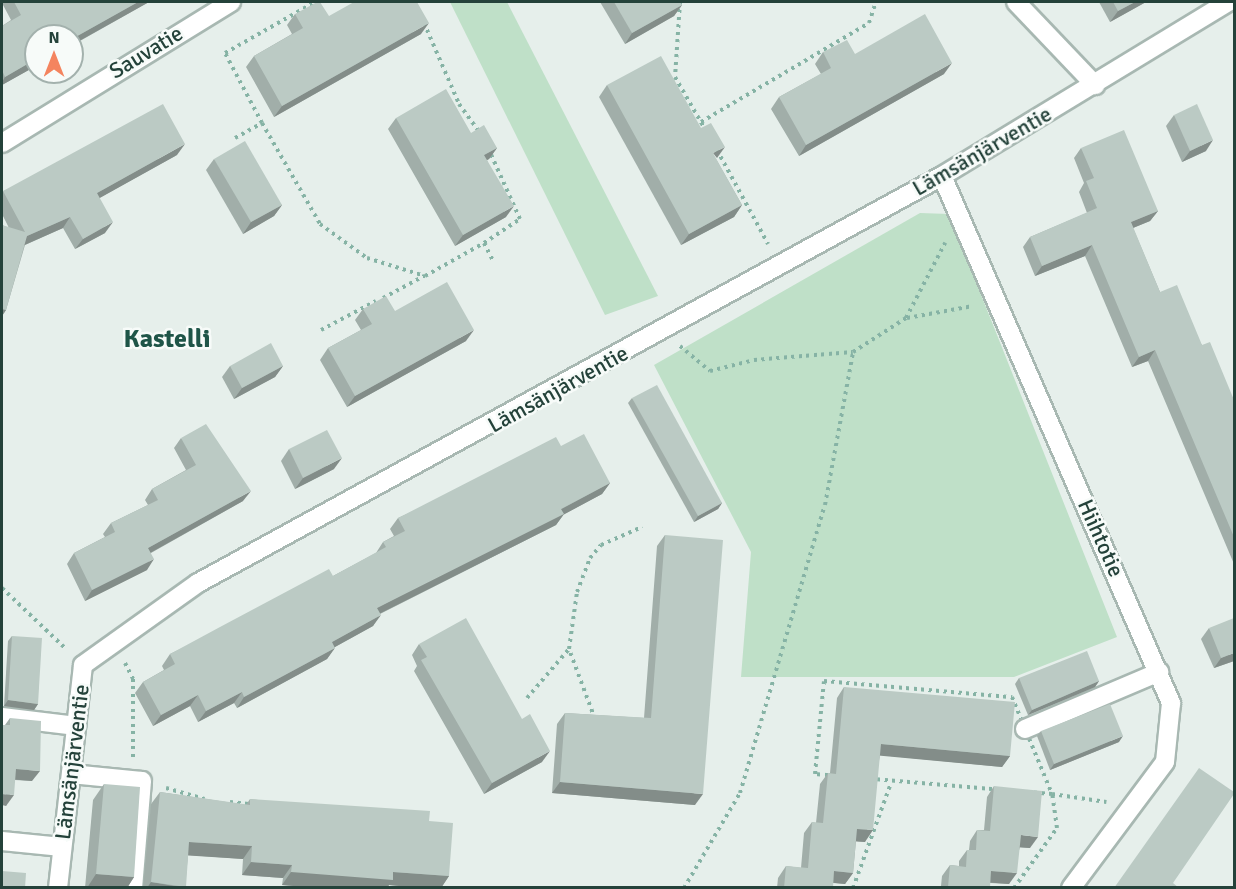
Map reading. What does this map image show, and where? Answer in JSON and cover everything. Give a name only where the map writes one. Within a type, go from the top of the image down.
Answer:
[{"type":"street","name":"Sauvatie","points":[[2,143],[231,2]]},
{"type":"street","points":[[1017,2],[1095,85]]},
{"type":"street","name":"Lämsänjärventie","points":[[58,888],[83,665],[198,583],[663,332],[942,176],[1228,2]]},
{"type":"street","name":"Hiihtotie","points":[[942,176],[1171,703],[1165,762],[1071,888]]},
{"type":"street","points":[[1025,729],[1159,672]]},
{"type":"street","points":[[2,717],[76,726]]},
{"type":"street","points":[[71,774],[137,780],[133,888]]},
{"type":"street","points":[[2,841],[62,847]]},
{"type":"path","points":[[315,2],[225,53],[320,224],[367,258],[425,276]]},
{"type":"path","points":[[680,2],[675,77],[780,266]]},
{"type":"path","points":[[701,122],[869,23],[876,2]]},
{"type":"path","points":[[321,330],[425,276],[484,243],[520,219],[483,139],[459,104],[421,18]]},
{"type":"path","points":[[235,138],[262,123]]},
{"type":"path","points":[[906,318],[959,215]]},
{"type":"path","points":[[484,243],[493,261]]},
{"type":"path","points":[[663,332],[710,372],[754,360],[854,352],[906,318],[997,301]]},
{"type":"path","points":[[684,888],[740,793],[825,505],[854,352]]},
{"type":"path","points":[[595,719],[569,649],[577,592],[590,558],[601,545],[642,527]]},
{"type":"path","points":[[2,588],[83,665]]},
{"type":"path","points":[[114,643],[133,679],[137,780],[211,801]]},
{"type":"path","points":[[527,698],[569,649]]},
{"type":"path","points":[[1014,888],[1057,828],[1052,794],[1011,697],[824,681],[815,774],[891,783],[1052,794],[1132,806]]},
{"type":"path","points":[[853,888],[891,783]]},
{"type":"path","points":[[223,802],[258,805]]},
{"type":"green space","points":[[450,2],[507,2],[658,296],[605,315]]},
{"type":"green space","points":[[920,213],[949,214],[1117,637],[1014,677],[741,677],[751,552],[654,365]]},
{"type":"building","points":[[14,2],[138,2],[84,32],[84,24],[24,24],[24,66],[5,77],[2,70],[2,26],[21,15]]},
{"type":"building","points":[[320,2],[329,16],[354,2],[417,2],[429,23],[282,106],[254,56],[303,28],[295,14]]},
{"type":"building","points":[[614,2],[680,2],[682,5],[632,33]]},
{"type":"building","points":[[1113,2],[1135,2],[1118,11]]},
{"type":"building","points":[[925,14],[952,63],[806,145],[779,97],[831,68],[823,52],[847,40],[855,54]]},
{"type":"building","points":[[661,56],[701,128],[711,123],[725,147],[713,153],[742,205],[689,234],[607,85]]},
{"type":"building","points":[[446,89],[471,133],[484,125],[497,148],[484,155],[514,206],[463,235],[396,118]]},
{"type":"building","points":[[163,104],[185,144],[97,193],[113,222],[83,239],[70,217],[27,236],[6,310],[2,309],[2,225],[25,232],[3,191]]},
{"type":"building","points":[[1197,104],[1213,140],[1190,151],[1174,115]]},
{"type":"building","points":[[1124,130],[1158,211],[1131,222],[1160,292],[1177,285],[1202,345],[1210,342],[1234,400],[1234,537],[1155,350],[1139,357],[1092,245],[1042,266],[1030,237],[1097,208],[1086,181],[1094,178],[1081,148]]},
{"type":"building","points":[[245,141],[282,205],[251,222],[214,159]]},
{"type":"building","points":[[447,282],[474,330],[355,396],[328,348],[372,324],[363,309],[386,296],[395,311]]},
{"type":"building","points":[[271,343],[283,366],[242,388],[230,366]]},
{"type":"building","points":[[657,385],[722,503],[698,516],[632,398]]},
{"type":"building","points":[[206,424],[251,491],[148,548],[154,559],[92,590],[74,553],[115,532],[111,523],[158,500],[152,489],[196,465],[181,438]]},
{"type":"building","points":[[327,430],[342,458],[303,478],[289,449]]},
{"type":"building","points":[[584,434],[610,483],[561,509],[564,514],[377,608],[381,615],[332,642],[335,648],[244,697],[242,692],[206,711],[198,695],[161,715],[143,682],[175,664],[170,654],[329,569],[333,576],[386,547],[383,542],[405,531],[398,518],[556,437],[561,446]]},
{"type":"building","points":[[665,535],[723,540],[703,794],[560,782],[565,713],[651,718]]},
{"type":"building","points":[[466,618],[522,719],[530,714],[550,751],[492,783],[421,660],[427,657],[419,644]]},
{"type":"building","points":[[1234,618],[1234,653],[1221,658],[1209,628]]},
{"type":"building","points":[[12,636],[42,638],[38,704],[8,700]]},
{"type":"building","points":[[1087,651],[1099,681],[1032,710],[1019,678]]},
{"type":"building","points":[[844,687],[1015,702],[1010,756],[881,744],[873,830],[857,829],[853,873],[834,871],[833,888],[784,888],[786,866],[808,868],[812,822],[823,823],[828,773],[836,774]]},
{"type":"building","points":[[1110,704],[1123,736],[1054,764],[1041,731]]},
{"type":"building","points":[[10,718],[41,721],[40,771],[16,769],[14,795],[2,794],[2,725],[10,725]]},
{"type":"building","points":[[1199,768],[1234,794],[1173,883],[1179,888],[1114,888]]},
{"type":"building","points":[[104,784],[140,787],[134,877],[96,874]]},
{"type":"building","points":[[994,786],[1042,791],[1038,837],[1021,835],[1017,873],[991,871],[990,888],[940,888],[941,886],[948,887],[950,865],[966,867],[967,850],[976,850],[977,830],[990,831]]},
{"type":"building","points":[[160,792],[250,805],[250,799],[430,811],[429,821],[453,823],[449,876],[393,872],[393,880],[291,872],[292,865],[251,862],[252,846],[189,842],[186,887],[151,882]]},
{"type":"building","points":[[2,871],[26,873],[25,888],[2,888]]},
{"type":"district","name":"Kastelli","points":[[167,340]]}]
